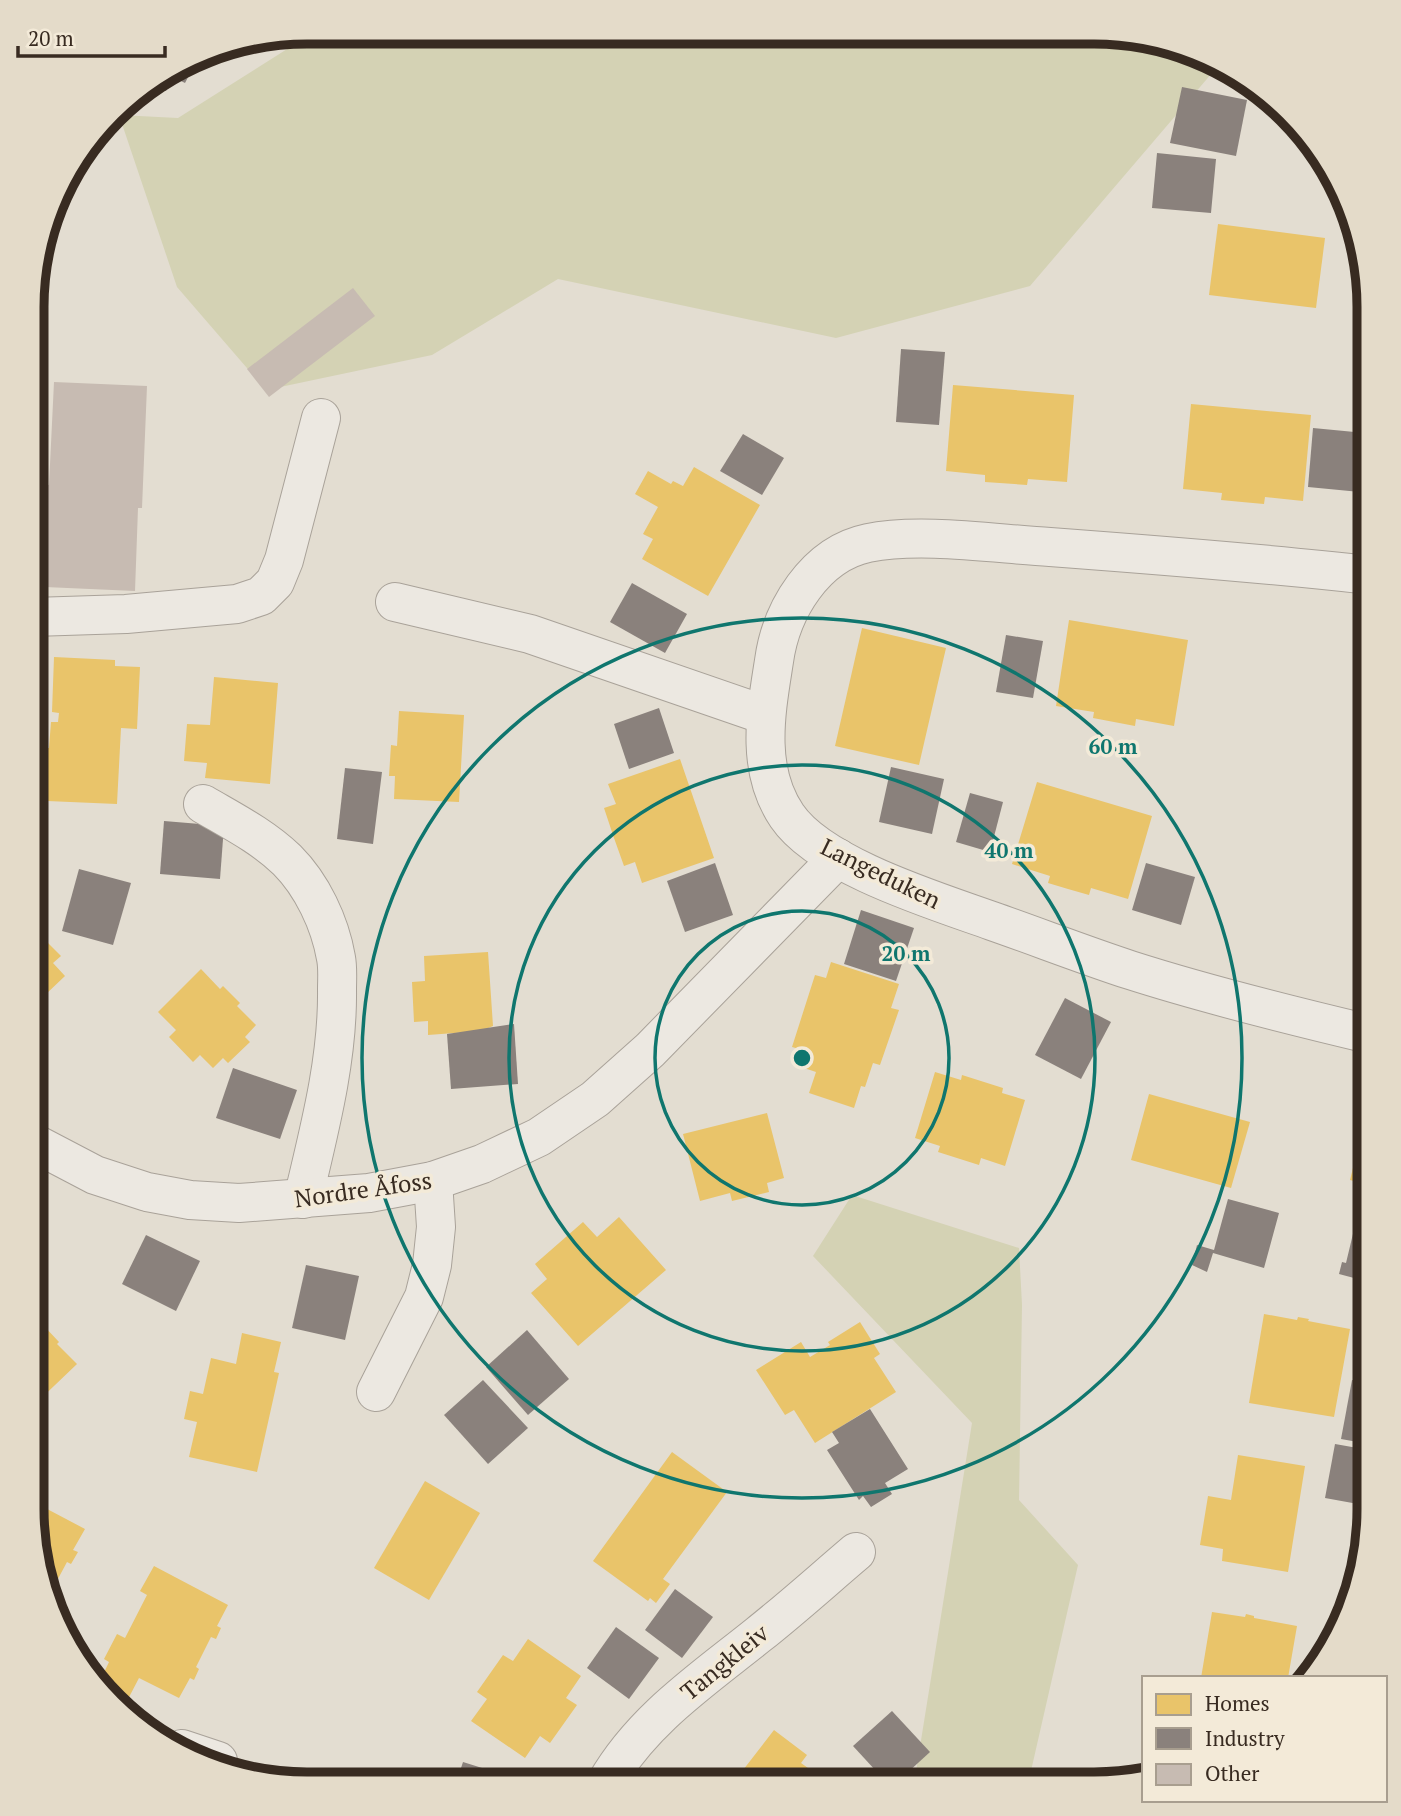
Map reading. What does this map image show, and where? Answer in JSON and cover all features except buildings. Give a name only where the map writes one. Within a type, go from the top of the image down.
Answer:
[{"type":"street","points":[[44,617],[237,604],[261,596],[275,582],[285,560],[321,418]]},
{"type":"street","name":"Langeduken","points":[[1357,574],[972,541],[890,540],[865,543],[838,555],[814,573],[794,601],[775,650],[765,715],[764,751],[773,786],[788,817],[811,839],[838,858],[951,907],[1130,970],[1357,1031]]},
{"type":"street","points":[[395,602],[530,634],[765,715]]},
{"type":"street","points":[[202,804],[255,834],[288,861],[314,894],[327,923],[337,959],[335,1040],[317,1143],[303,1199]]},
{"type":"street","name":"Nordre Åfoss","points":[[44,1148],[95,1175],[147,1192],[190,1200],[227,1202],[369,1193],[433,1181],[482,1164],[539,1137],[595,1099],[650,1050],[838,858]]},
{"type":"street","points":[[376,1392],[424,1297],[432,1265],[436,1227],[433,1181]]},
{"type":"street","name":"Tangkleiv","points":[[612,1772],[620,1759],[660,1714],[856,1552]]},
{"type":"shaded area","points":[[295,44],[1112,44],[1163,53],[1214,72],[1030,286],[836,338],[558,279],[432,355],[266,390],[177,287],[121,121],[127,115],[178,118]]},
{"type":"shaded area","points":[[852,1195],[1019,1248],[1022,1305],[1019,1500],[1078,1565],[1031,1772],[916,1772],[972,1423],[813,1256]]}]
